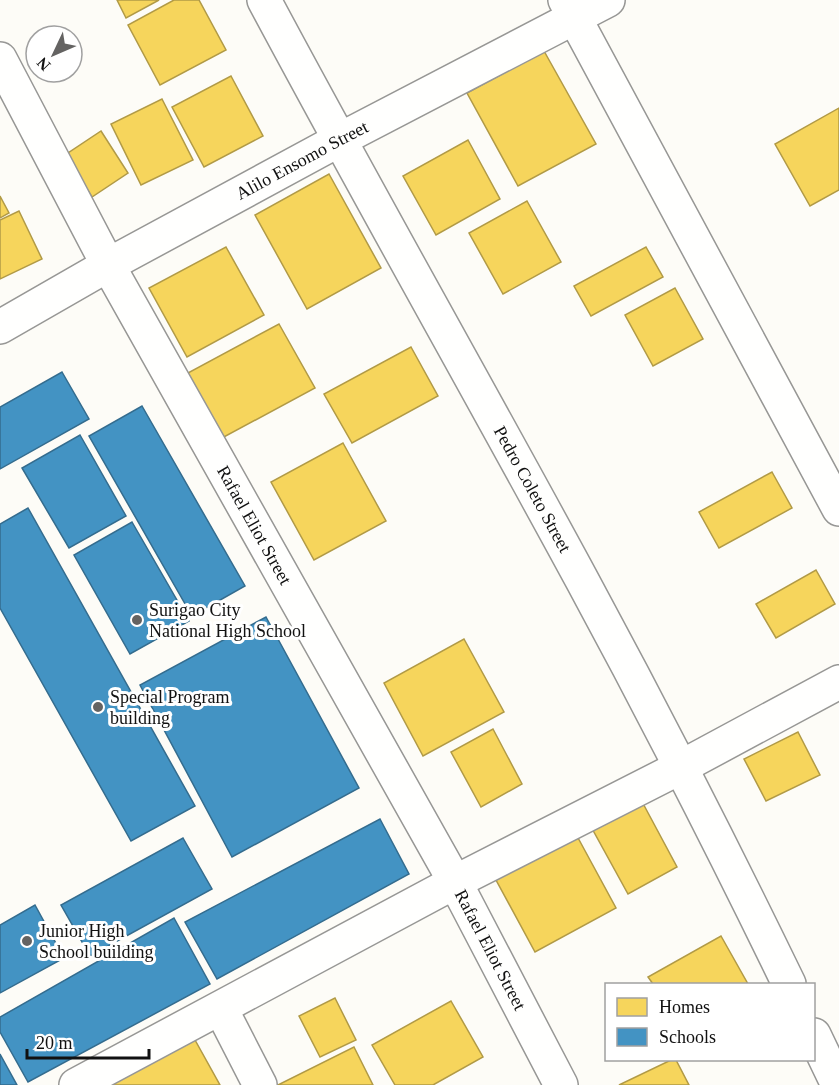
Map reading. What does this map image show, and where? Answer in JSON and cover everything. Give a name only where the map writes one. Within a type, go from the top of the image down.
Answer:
[{"type":"street","name":"Pedro Coleto Street","points":[[264,0],[582,580],[681,766],[789,983]]},
{"type":"street","name":"Alilo Ensomo Street","points":[[0,327],[108,265],[339,140],[570,8],[608,0]]},
{"type":"street","points":[[570,8],[839,509]]},
{"type":"street","name":"Rafael Eliot Street","points":[[0,59],[108,265],[455,882],[561,1085]]},
{"type":"street","points":[[75,1085],[455,882],[839,682]]},
{"type":"street","points":[[221,1009],[260,1085]]},
{"type":"street","points":[[815,1039],[838,1085]]},
{"type":"building: Homes","points":[[117,0],[159,0],[126,18]]},
{"type":"building: Homes","points":[[174,0],[199,0],[226,50],[160,85],[128,25]]},
{"type":"building: Homes","points":[[544,51],[596,144],[518,186],[467,93]]},
{"type":"building: Homes","points":[[231,76],[263,136],[204,167],[172,107]]},
{"type":"building: Homes","points":[[162,99],[193,160],[141,185],[111,124]]},
{"type":"building: Homes","points":[[839,108],[839,190],[810,206],[775,144]]},
{"type":"building: Homes","points":[[101,131],[128,173],[92,197],[65,155]]},
{"type":"building: Homes","points":[[468,140],[500,199],[436,235],[403,176]]},
{"type":"building: Homes","points":[[329,174],[381,268],[307,309],[255,215]]},
{"type":"building: Homes","points":[[0,196],[9,213],[0,218]]},
{"type":"building: Homes","points":[[527,201],[561,262],[503,294],[469,233]]},
{"type":"building: Homes","points":[[19,211],[42,259],[0,279],[0,220]]},
{"type":"building: Homes","points":[[226,247],[264,315],[187,357],[149,288]]},
{"type":"building: Homes","points":[[646,247],[663,277],[591,316],[574,286]]},
{"type":"building: Homes","points":[[675,288],[703,339],[653,366],[625,315]]},
{"type":"building: Homes","points":[[279,324],[315,388],[222,438],[186,374]]},
{"type":"building: Homes","points":[[411,347],[438,396],[352,443],[324,394]]},
{"type":"building: Homes","points":[[343,443],[386,521],[314,560],[271,482]]},
{"type":"building: Homes","points":[[772,472],[792,508],[719,548],[699,512]]},
{"type":"building: Homes","points":[[816,570],[835,604],[776,638],[756,604]]},
{"type":"building: Homes","points":[[464,639],[504,712],[423,756],[384,683]]},
{"type":"building: Homes","points":[[493,729],[522,784],[481,807],[451,752]]},
{"type":"building: Homes","points":[[798,732],[820,775],[766,801],[744,759]]},
{"type":"building: Homes","points":[[639,796],[677,867],[628,894],[589,823]]},
{"type":"building: Homes","points":[[577,836],[616,908],[535,952],[496,880]]},
{"type":"building: Homes","points":[[721,936],[747,983],[652,983],[648,977]]},
{"type":"building: Homes","points":[[335,998],[356,1040],[320,1057],[299,1016]]},
{"type":"building: Homes","points":[[451,1001],[483,1057],[433,1085],[395,1085],[372,1045]]},
{"type":"building: Homes","points":[[190,1031],[220,1085],[107,1085]]},
{"type":"building: Homes","points":[[354,1047],[373,1085],[278,1085]]},
{"type":"building: Homes","points":[[669,1061],[677,1061],[689,1085],[619,1085]]},
{"type":"building: Schools","points":[[62,372],[89,419],[0,469],[0,407]]},
{"type":"building: Schools","points":[[142,406],[245,586],[192,616],[89,436]]},
{"type":"building: Schools","points":[[80,435],[126,516],[69,548],[22,468]]},
{"type":"building: Schools","name":"Special Program building","points":[[28,508],[195,806],[131,841],[0,608],[0,524]]},
{"type":"building: Schools","points":[[132,522],[189,621],[130,654],[74,555]]},
{"type":"building: Schools","points":[[266,617],[359,788],[232,857],[140,685]]},
{"type":"building: Schools","points":[[380,819],[409,874],[217,979],[185,922]]},
{"type":"building: Schools","points":[[183,838],[212,889],[90,956],[61,905]]},
{"type":"building: Schools","name":"Junior High School building","points":[[35,905],[64,958],[0,993],[0,925]]},
{"type":"building: Schools","points":[[174,918],[210,984],[28,1082],[0,1032],[0,1017]]},
{"type":"building: Schools","points":[[0,1054],[17,1085],[0,1085]]},
{"type":"place","name":"Surigao City National High School","points":[[137,620]]},
{"type":"place","name":"Special Program building","points":[[98,707]]},
{"type":"place","name":"Junior High School building","points":[[27,941]]}]
